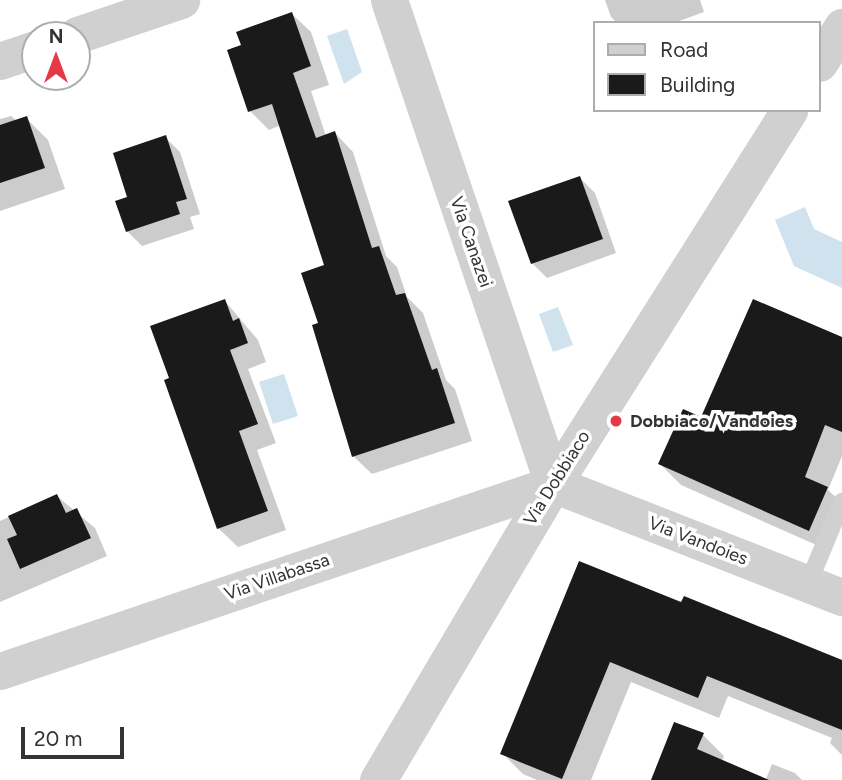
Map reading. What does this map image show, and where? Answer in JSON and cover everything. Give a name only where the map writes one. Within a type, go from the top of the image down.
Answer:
[{"type":"street","points":[[91,30],[181,0]]},
{"type":"street","name":"Via Canazei","points":[[389,0],[553,484]]},
{"type":"street","points":[[821,60],[842,27]]},
{"type":"street","points":[[0,61],[21,54]]},
{"type":"street","name":"Via Dobbiaco","points":[[378,780],[553,484],[788,112]]},
{"type":"street","name":"Via Vandoies","points":[[553,484],[842,597]]},
{"type":"street","name":"Via Villabassa","points":[[0,671],[553,484]]},
{"type":"lane","points":[[807,584],[842,502]]},
{"type":"water","points":[[347,29],[362,72],[344,84],[327,36]]},
{"type":"water","points":[[805,207],[814,229],[842,242],[842,288],[794,266],[775,220]]},
{"type":"water","points":[[558,307],[573,345],[553,352],[539,314]]},
{"type":"water","points":[[284,374],[298,416],[273,424],[259,382]]},
{"type":"building","points":[[292,12],[311,66],[293,73],[316,138],[335,131],[372,248],[379,246],[396,295],[405,293],[432,370],[437,368],[455,423],[352,457],[312,325],[318,323],[301,273],[324,265],[272,104],[248,112],[227,50],[241,45],[236,32]]},
{"type":"building","points":[[27,116],[45,168],[0,183],[0,125]]},
{"type":"building","points":[[166,135],[187,199],[176,202],[180,214],[126,232],[115,201],[127,197],[113,153]]},
{"type":"building","points":[[580,176],[603,239],[531,264],[508,201]]},
{"type":"building","points":[[225,299],[233,321],[239,318],[248,343],[230,350],[258,424],[239,431],[268,511],[217,529],[164,380],[169,378],[150,326]]},
{"type":"building","points":[[753,299],[842,337],[842,432],[825,425],[805,477],[828,487],[809,531],[658,464],[683,409],[701,417]]},
{"type":"building","points":[[57,494],[66,513],[77,508],[91,538],[20,569],[7,539],[17,535],[8,516]]},
{"type":"building","points":[[579,561],[681,602],[684,596],[842,660],[842,730],[707,676],[698,698],[610,662],[562,779],[500,754]]},
{"type":"building","points":[[674,722],[704,733],[697,749],[769,780],[651,780]]},
{"type":"place","name":"Dobbiaco/Vandoies","points":[[616,421]]}]
